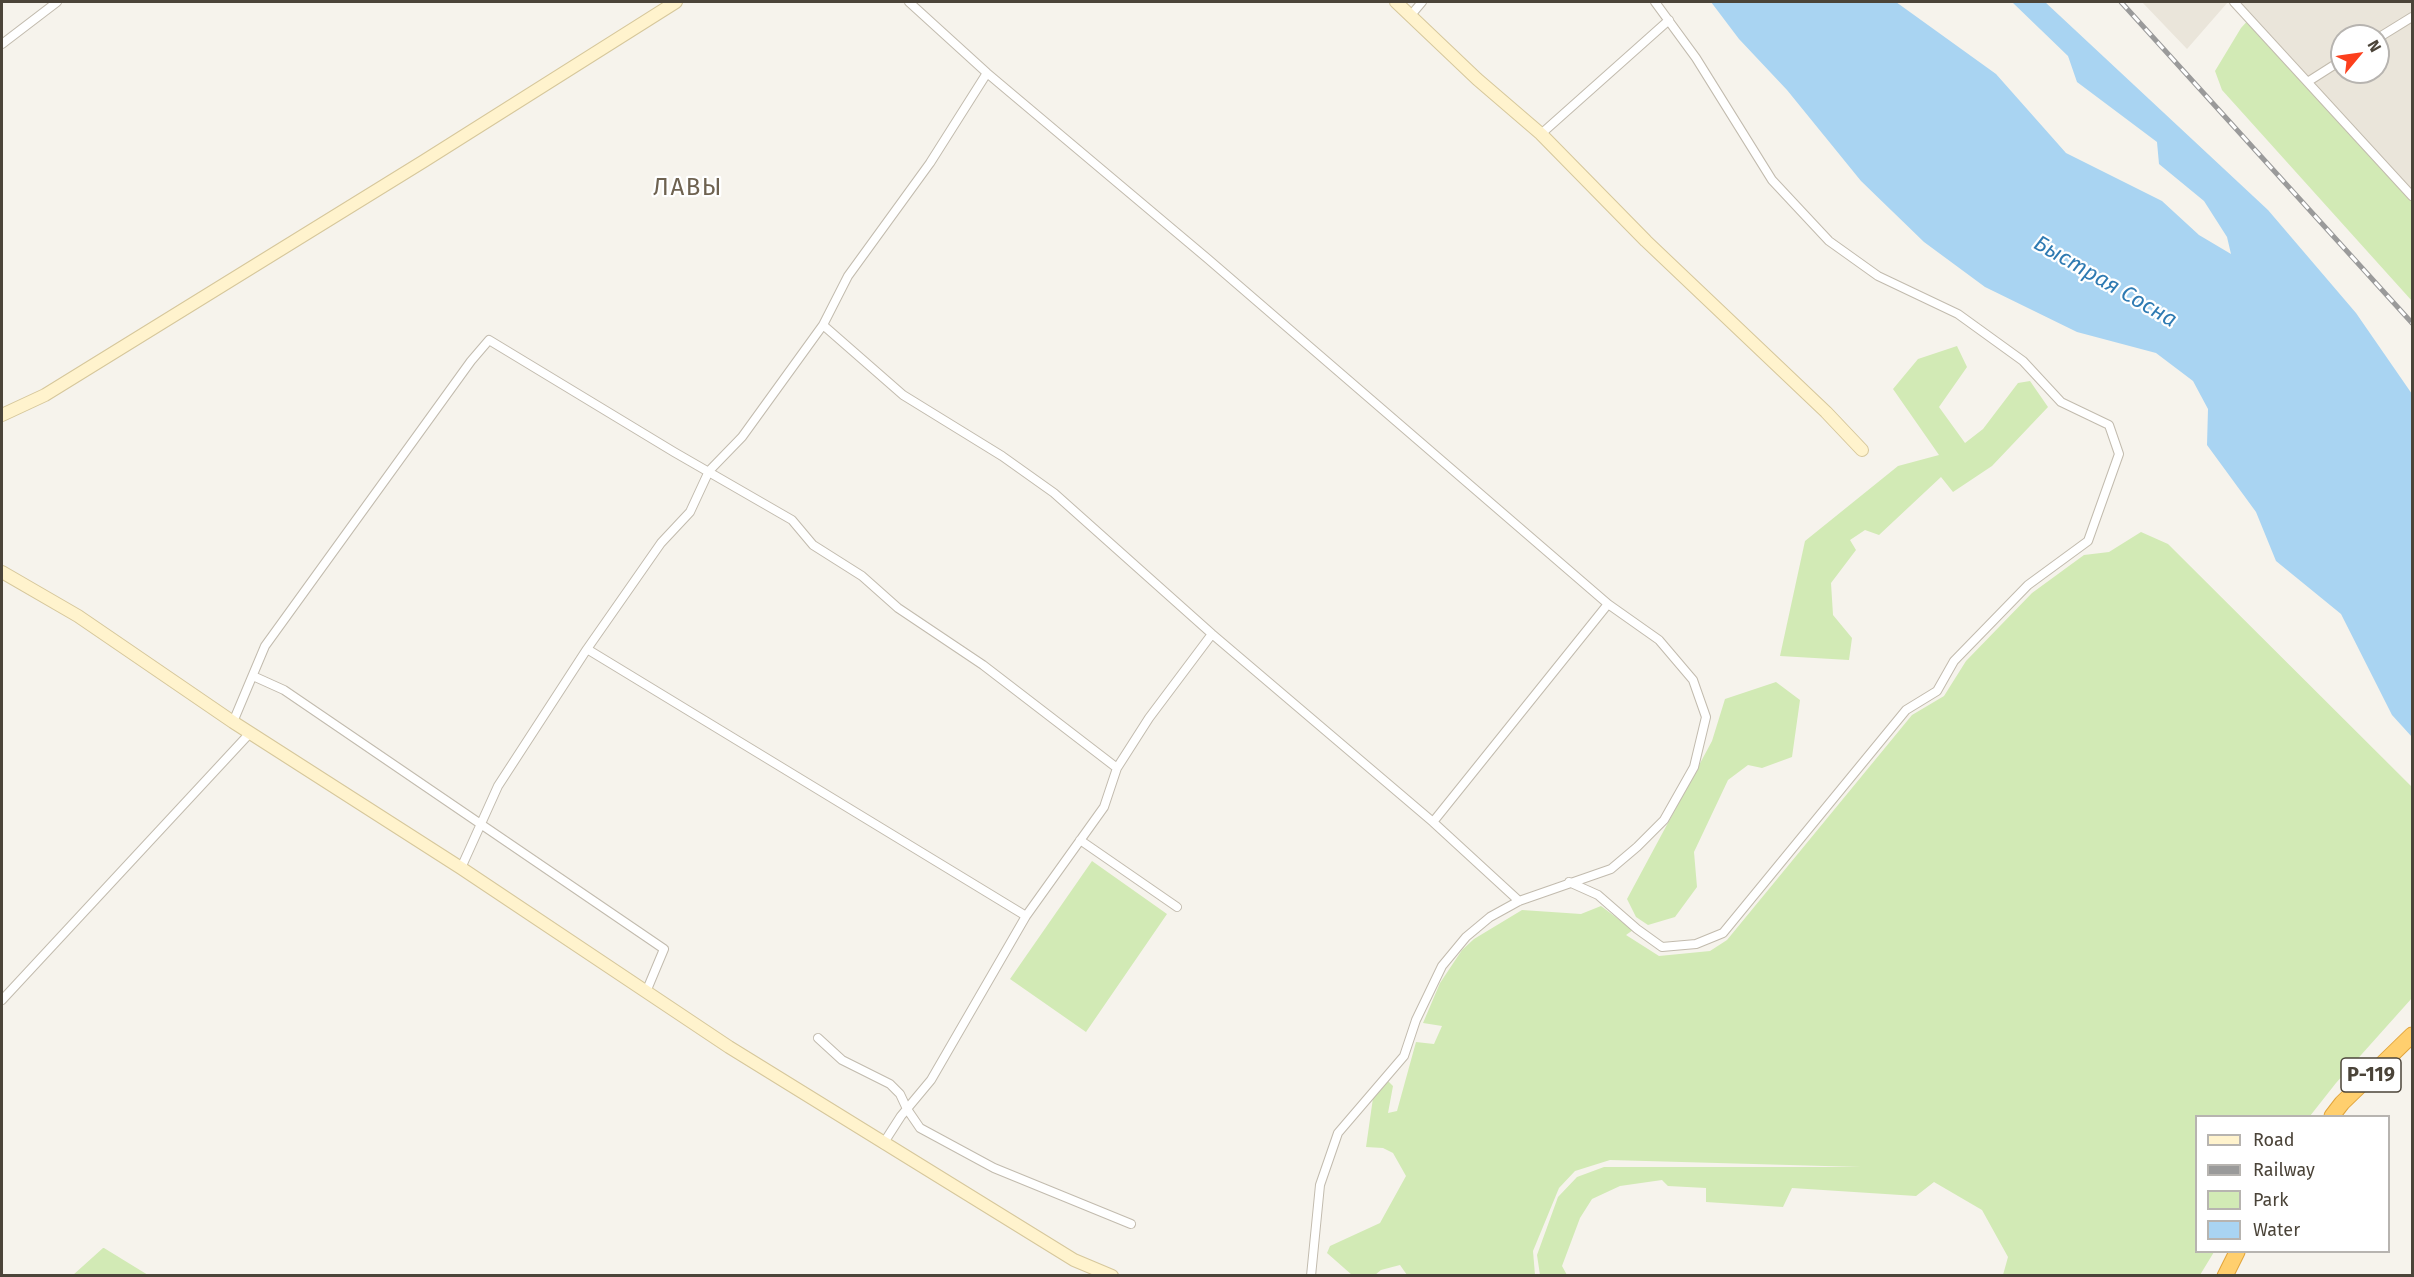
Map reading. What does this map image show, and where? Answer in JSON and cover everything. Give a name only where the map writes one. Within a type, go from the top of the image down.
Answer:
[{"type":"highway","name":"Р-119","points":[[2333,1115],[2342,1103],[2412,1035]]},
{"type":"highway","points":[[2225,1275],[2236,1253]]},
{"type":"street","points":[[2,44],[57,2]]},
{"type":"street","points":[[2,415],[55,388],[424,161],[676,2]]},
{"type":"street","points":[[909,2],[987,73],[1208,259],[1608,604],[1659,640],[1693,680],[1706,717],[1694,767],[1664,820],[1637,847],[1611,869],[1519,901],[1490,917],[1466,937],[1448,959],[1416,1020],[1404,1056],[1338,1133],[1320,1185],[1311,1275]]},
{"type":"street","points":[[1396,2],[1477,79],[1541,134],[1646,241],[1826,412],[1862,450]]},
{"type":"street","points":[[1411,15],[1422,2]]},
{"type":"street","points":[[1569,882],[1598,895],[1662,947],[1696,944],[1724,933],[1906,710],[1937,691],[1954,661],[2028,585],[2088,541],[2119,454],[2109,424],[2061,402],[2023,361],[1958,314],[1878,276],[1829,241],[1772,180],[1696,58],[1654,2]]},
{"type":"street","points":[[2234,2],[2309,81],[2412,196]]},
{"type":"street","points":[[2390,31],[2412,17]]},
{"type":"street","points":[[1541,134],[1669,20]]},
{"type":"street","points":[[2309,81],[2330,68]]},
{"type":"street","points":[[462,868],[498,786],[587,649],[661,543],[690,512],[709,471],[742,437],[823,325],[848,276],[930,163],[987,73]]},
{"type":"street","points":[[823,325],[903,395],[1002,456],[1054,493],[1212,634],[1433,822],[1519,901]]},
{"type":"street","points":[[233,722],[266,646],[471,361],[489,340],[792,520],[813,545],[862,576],[898,608],[982,665],[1117,768]]},
{"type":"street","points":[[2,572],[78,616],[233,722],[462,868],[729,1047],[1074,1260],[1112,1275]]},
{"type":"street","points":[[1433,822],[1608,604]]},
{"type":"street","points":[[884,1144],[907,1109],[931,1080],[1026,916],[1104,807],[1117,768],[1149,718],[1212,634]]},
{"type":"street","points":[[587,649],[1026,916]]},
{"type":"street","points":[[254,676],[284,690],[664,949],[646,992]]},
{"type":"street","points":[[2,1000],[250,733]]},
{"type":"street","points":[[1080,840],[1176,907]]},
{"type":"street","points":[[818,1038],[842,1060],[890,1084],[900,1094],[920,1128],[994,1167],[1131,1224]]},
{"type":"shaded area","points":[[2142,2],[2228,2],[2187,49]]},
{"type":"shaded area","points":[[2234,2],[2412,2],[2412,196]]},
{"type":"green space","points":[[2250,18],[2412,196],[2412,301],[2222,90],[2215,71],[2241,28]]},
{"type":"green space","points":[[1957,346],[1967,367],[1939,407],[1965,443],[1983,429],[2018,383],[2030,381],[2048,407],[1992,466],[1953,492],[1941,477],[1879,535],[1865,530],[1850,540],[1856,550],[1831,583],[1833,615],[1852,638],[1849,660],[1780,656],[1805,541],[1898,466],[1939,455],[1893,389],[1918,359]]},
{"type":"green space","points":[[2141,532],[2168,544],[2412,787],[2412,998],[2336,1083],[2311,1115],[2195,1115],[2195,1253],[2213,1253],[2200,1275],[2003,1275],[2008,1257],[1982,1210],[1934,1182],[1916,1196],[1792,1188],[1783,1207],[1706,1202],[1706,1188],[1668,1186],[1662,1180],[1620,1186],[1592,1199],[1580,1218],[1562,1266],[1567,1275],[1540,1275],[1537,1255],[1558,1197],[1577,1177],[1604,1167],[1861,1167],[1610,1160],[1575,1171],[1559,1188],[1533,1251],[1535,1275],[1407,1275],[1400,1265],[1381,1270],[1375,1275],[1352,1275],[1327,1253],[1330,1246],[1380,1223],[1406,1176],[1393,1153],[1383,1148],[1366,1147],[1373,1098],[1388,1081],[1393,1086],[1388,1113],[1397,1111],[1416,1042],[1434,1044],[1442,1026],[1423,1023],[1440,983],[1462,950],[1474,939],[1522,910],[1581,914],[1601,906],[1633,930],[1626,935],[1659,956],[1710,951],[1727,940],[1912,715],[1944,696],[1966,661],[2032,593],[2084,555],[2109,552]]},
{"type":"green space","points":[[1776,682],[1800,700],[1792,757],[1762,768],[1748,765],[1728,780],[1694,852],[1697,887],[1675,917],[1648,925],[1636,917],[1627,899],[1712,741],[1725,699]]},
{"type":"green space","points":[[1092,861],[1167,914],[1086,1032],[1010,979]]},
{"type":"green space","points":[[104,1248],[148,1275],[73,1275]]},
{"type":"water","name":"Быстрая Сосна","points":[[1711,2],[1896,2],[1996,74],[2066,153],[2162,201],[2199,235],[2231,254],[2227,237],[2204,201],[2159,164],[2157,142],[2077,82],[2068,56],[2012,2],[2045,2],[2268,210],[2356,313],[2412,394],[2412,737],[2392,715],[2341,614],[2276,561],[2256,512],[2207,445],[2208,409],[2193,381],[2156,353],[2077,332],[1985,287],[1924,242],[1861,181],[1787,90],[1739,39]]},
{"type":"railway","points":[[2121,2],[2412,323]]},
{"type":"district","name":"ЛАВЫ","points":[[688,188]]}]
